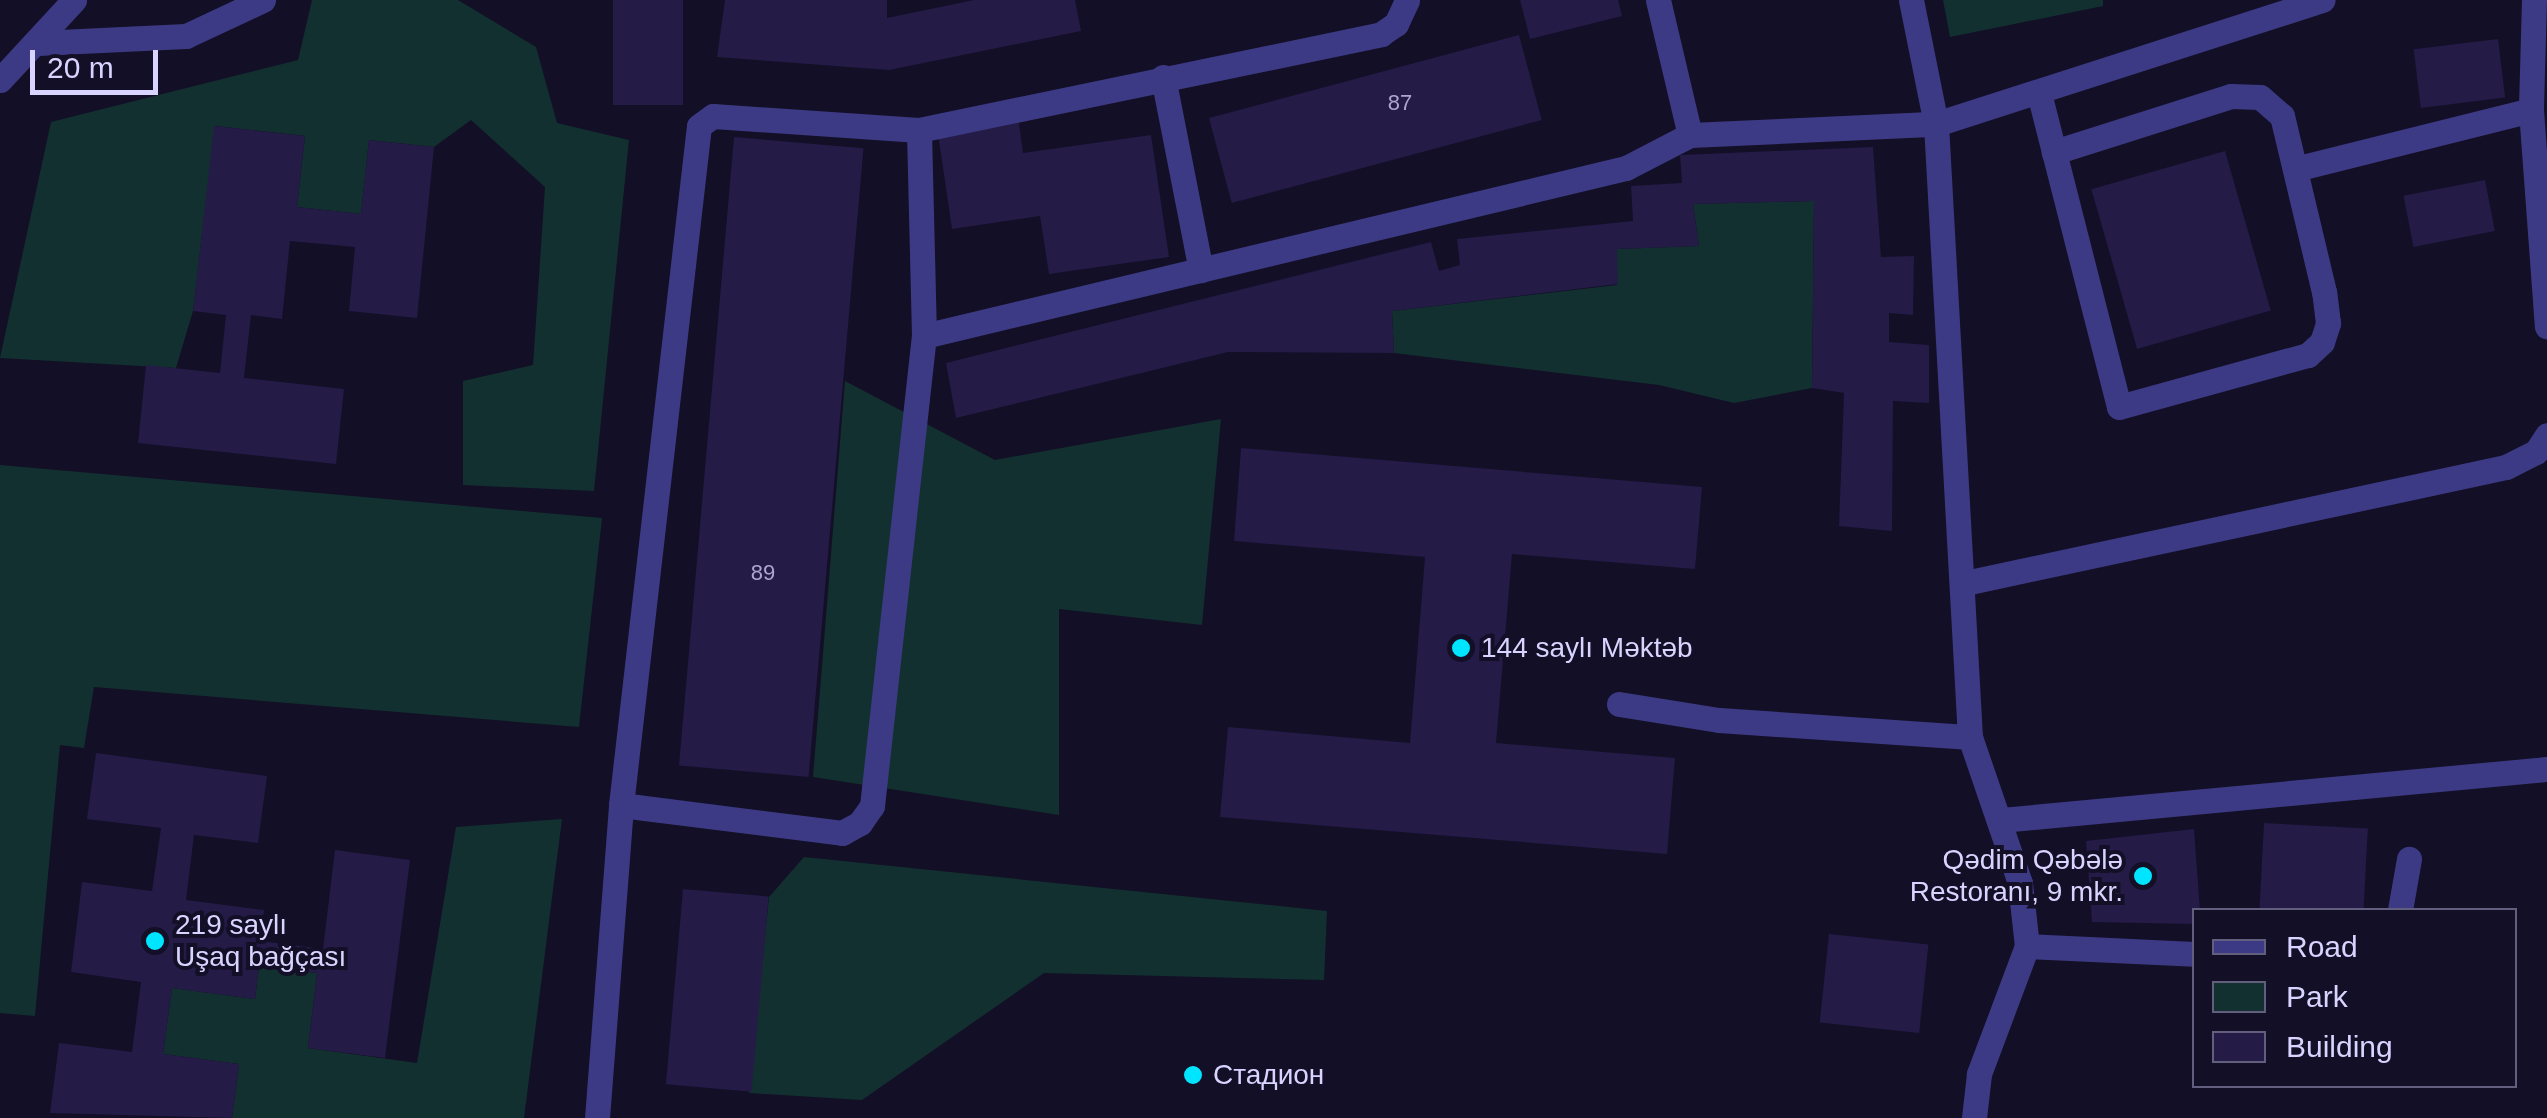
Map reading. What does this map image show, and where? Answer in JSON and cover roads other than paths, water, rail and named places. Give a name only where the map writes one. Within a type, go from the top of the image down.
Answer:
[{"type":"street","points":[[0,80],[38,44],[74,0]]},
{"type":"street","points":[[38,44],[186,36],[263,0]]},
{"type":"street","points":[[597,1118],[621,805],[698,126],[713,116],[919,130],[1381,34],[1396,24],[1407,0]]},
{"type":"street","points":[[1658,0],[1690,134]]},
{"type":"street","points":[[1911,0],[1936,124],[1965,582],[1970,738],[2020,883],[2027,946],[1979,1074],[1974,1118]]},
{"type":"street","points":[[924,336],[1626,168],[1690,134],[1936,124],[2323,0]]},
{"type":"street","points":[[2534,0],[2531,110],[2540,177],[2547,326]]},
{"type":"street","points":[[1163,77],[1201,270]]},
{"type":"street","points":[[2039,93],[2054,152],[2119,407],[2308,355],[2322,342],[2328,323],[2324,292],[2282,116],[2260,97],[2231,96],[2054,152]]},
{"type":"street","points":[[2295,169],[2531,110]]},
{"type":"street","points":[[621,805],[842,833],[860,824],[872,806],[924,336],[919,130]]},
{"type":"street","points":[[1965,582],[2506,467],[2536,452],[2547,435]]},
{"type":"street","points":[[1620,704],[1719,720],[1970,738]]},
{"type":"street","points":[[2001,820],[2547,769]]},
{"type":"street","points":[[2400,908],[2409,860]]},
{"type":"street","points":[[2027,946],[2192,954]]},
{"type":"place","name":"144 saylı Məktəb","points":[[1461,648]]},
{"type":"place","name":"Qədim Qəbələ Restoranı, 9 mkr.","points":[[2143,876]]},
{"type":"place","name":"219 saylı Uşaq bağçası","points":[[155,941]]},
{"type":"place","name":"Стадион","points":[[1193,1075]]}]
